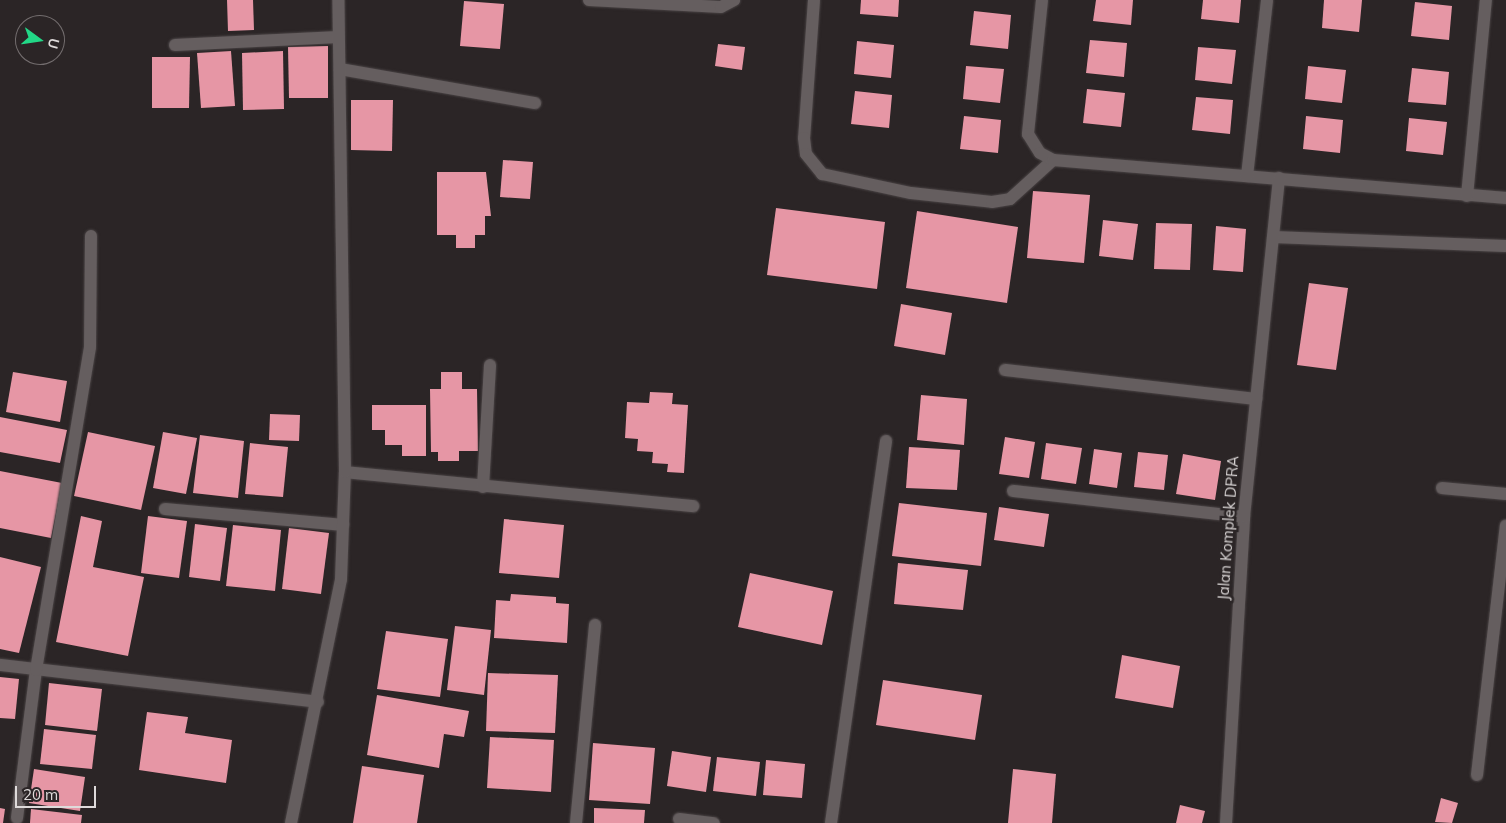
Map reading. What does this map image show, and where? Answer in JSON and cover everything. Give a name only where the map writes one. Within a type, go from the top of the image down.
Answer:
[{"type":"street","points":[[292,823],[342,579],[345,472],[338,0]]},
{"type":"street","points":[[589,0],[721,7],[734,0]]},
{"type":"street","points":[[814,0],[804,138],[806,154],[822,174],[910,193],[992,202],[1010,199],[1053,160]]},
{"type":"street","points":[[1042,0],[1028,134],[1040,153],[1053,160],[1506,198]]},
{"type":"street","points":[[1247,176],[1267,0]]},
{"type":"street","points":[[1467,196],[1486,0]]},
{"type":"street","points":[[176,45],[338,37]]},
{"type":"street","points":[[340,69],[535,103]]},
{"type":"street","name":"Jalan Komplek DPRA","points":[[1226,823],[1244,517],[1280,178]]},
{"type":"street","points":[[17,818],[36,670],[90,347],[92,236]]},
{"type":"street","points":[[1273,237],[1506,246]]},
{"type":"street","points":[[483,487],[490,365]]},
{"type":"street","points":[[1005,370],[1256,398]]},
{"type":"street","points":[[831,823],[886,441]]},
{"type":"street","points":[[345,472],[483,487],[693,506]]},
{"type":"street","points":[[1442,488],[1506,494]]},
{"type":"street","points":[[1013,492],[1244,517]]},
{"type":"street","points":[[165,509],[343,525]]},
{"type":"street","points":[[1477,776],[1506,526]]},
{"type":"street","points":[[576,823],[595,626]]},
{"type":"street","points":[[0,665],[318,702]]},
{"type":"street","points":[[679,819],[714,823]]},
{"type":"building","points":[[227,0],[253,0],[254,30],[228,31]]},
{"type":"building","points":[[861,0],[899,0],[898,17],[860,14]]},
{"type":"building","points":[[1096,0],[1133,0],[1131,25],[1093,21]]},
{"type":"building","points":[[1203,0],[1241,0],[1239,23],[1201,19]]},
{"type":"building","points":[[1324,0],[1362,0],[1359,32],[1322,28]]},
{"type":"building","points":[[464,1],[504,4],[500,49],[460,46]]},
{"type":"building","points":[[1415,2],[1452,6],[1449,40],[1411,36]]},
{"type":"building","points":[[974,11],[1011,15],[1008,49],[970,45]]},
{"type":"building","points":[[1090,40],[1127,43],[1124,77],[1086,73]]},
{"type":"building","points":[[857,41],[894,45],[891,78],[854,74]]},
{"type":"building","points":[[718,44],[745,47],[742,70],[715,66]]},
{"type":"building","points":[[328,46],[328,98],[289,98],[288,47]]},
{"type":"building","points":[[1198,47],[1236,50],[1232,84],[1195,80]]},
{"type":"building","points":[[231,51],[235,106],[201,108],[197,53]]},
{"type":"building","points":[[283,51],[284,109],[243,110],[242,53]]},
{"type":"building","points":[[152,57],[190,57],[189,108],[152,108]]},
{"type":"building","points":[[966,66],[1004,69],[1000,103],[963,99]]},
{"type":"building","points":[[1308,66],[1346,70],[1342,103],[1305,99]]},
{"type":"building","points":[[1412,68],[1449,72],[1446,105],[1408,102]]},
{"type":"building","points":[[1087,89],[1125,93],[1121,127],[1083,123]]},
{"type":"building","points":[[855,91],[892,95],[889,128],[851,124]]},
{"type":"building","points":[[1196,97],[1233,100],[1230,134],[1192,130]]},
{"type":"building","points":[[351,100],[393,100],[392,151],[351,150]]},
{"type":"building","points":[[964,116],[1001,120],[998,153],[960,149]]},
{"type":"building","points":[[1306,116],[1343,120],[1340,153],[1303,149]]},
{"type":"building","points":[[1409,118],[1447,122],[1443,155],[1406,151]]},
{"type":"building","points":[[503,160],[533,162],[530,199],[500,197]]},
{"type":"building","points":[[437,172],[486,172],[491,216],[485,216],[485,235],[475,235],[475,248],[456,248],[456,235],[437,235]]},
{"type":"building","points":[[1033,191],[1090,195],[1084,263],[1027,258]]},
{"type":"building","points":[[776,208],[885,222],[877,289],[767,275]]},
{"type":"building","points":[[917,211],[1018,227],[1007,303],[906,288]]},
{"type":"building","points":[[1103,220],[1138,224],[1133,260],[1099,256]]},
{"type":"building","points":[[1156,223],[1192,224],[1190,270],[1154,269]]},
{"type":"building","points":[[1216,226],[1246,229],[1243,272],[1213,270]]},
{"type":"building","points":[[1309,283],[1348,288],[1336,370],[1297,365]]},
{"type":"building","points":[[901,304],[952,313],[945,355],[894,346]]},
{"type":"building","points":[[13,372],[67,381],[60,422],[6,412]]},
{"type":"building","points":[[441,372],[462,372],[462,389],[477,389],[478,451],[459,451],[459,461],[438,461],[438,452],[431,452],[430,389],[441,389]]},
{"type":"building","points":[[650,392],[673,393],[672,404],[688,405],[684,473],[667,472],[668,464],[652,463],[653,452],[637,451],[638,439],[625,438],[627,402],[649,403]]},
{"type":"building","points":[[921,395],[967,399],[964,445],[917,440]]},
{"type":"building","points":[[372,405],[426,405],[426,456],[402,456],[402,445],[385,445],[385,430],[372,430]]},
{"type":"building","points":[[270,414],[300,415],[299,441],[269,440]]},
{"type":"building","points":[[0,417],[67,430],[60,463],[0,452]]},
{"type":"building","points":[[88,432],[155,446],[141,510],[74,496]]},
{"type":"building","points":[[163,432],[197,438],[186,494],[153,488]]},
{"type":"building","points":[[200,435],[244,441],[238,498],[193,493]]},
{"type":"building","points":[[1005,437],[1035,442],[1029,478],[999,474]]},
{"type":"building","points":[[250,443],[288,447],[283,497],[245,494]]},
{"type":"building","points":[[1046,443],[1082,448],[1076,484],[1041,479]]},
{"type":"building","points":[[909,447],[960,450],[957,490],[906,488]]},
{"type":"building","points":[[1094,449],[1122,453],[1117,488],[1089,484]]},
{"type":"building","points":[[1138,452],[1168,455],[1164,490],[1134,487]]},
{"type":"building","points":[[1183,454],[1221,461],[1215,500],[1176,494]]},
{"type":"building","points":[[0,471],[62,483],[51,538],[0,528]]},
{"type":"building","points":[[899,503],[987,513],[981,566],[892,556]]},
{"type":"building","points":[[999,507],[1049,514],[1044,547],[994,540]]},
{"type":"building","points":[[81,516],[102,521],[93,567],[144,577],[128,656],[56,642]]},
{"type":"building","points":[[148,516],[187,521],[179,578],[141,573]]},
{"type":"building","points":[[504,519],[564,525],[559,578],[499,573]]},
{"type":"building","points":[[195,524],[227,528],[220,581],[189,577]]},
{"type":"building","points":[[233,525],[281,530],[275,591],[226,586]]},
{"type":"building","points":[[289,528],[329,533],[321,594],[282,589]]},
{"type":"building","points":[[0,557],[41,567],[19,653],[0,649]]},
{"type":"building","points":[[898,563],[968,570],[963,610],[894,604]]},
{"type":"building","points":[[750,573],[833,591],[822,645],[738,627]]},
{"type":"building","points":[[511,594],[556,597],[556,603],[569,604],[567,643],[494,638],[496,600],[510,601]]},
{"type":"building","points":[[455,626],[491,630],[484,695],[447,690]]},
{"type":"building","points":[[386,631],[448,639],[440,697],[377,689]]},
{"type":"building","points":[[1122,655],[1180,666],[1173,708],[1115,698]]},
{"type":"building","points":[[488,673],[558,675],[555,733],[486,731]]},
{"type":"building","points":[[0,677],[19,679],[15,719],[0,718]]},
{"type":"building","points":[[883,680],[982,695],[975,740],[876,725]]},
{"type":"building","points":[[49,683],[102,689],[97,731],[45,725]]},
{"type":"building","points":[[377,695],[469,711],[464,737],[444,734],[439,768],[367,755]]},
{"type":"building","points":[[147,712],[188,717],[185,733],[232,740],[226,783],[139,770]]},
{"type":"building","points":[[44,729],[96,735],[92,769],[40,764]]},
{"type":"building","points":[[490,737],[554,740],[551,792],[487,788]]},
{"type":"building","points":[[593,743],[655,748],[650,804],[589,800]]},
{"type":"building","points":[[672,751],[711,757],[706,792],[667,786]]},
{"type":"building","points":[[717,757],[760,762],[756,796],[713,791]]},
{"type":"building","points":[[766,760],[805,764],[802,798],[763,795]]},
{"type":"building","points":[[362,766],[424,775],[417,823],[353,823]]},
{"type":"building","points":[[34,769],[85,777],[80,811],[29,803]]},
{"type":"building","points":[[1013,769],[1056,774],[1052,823],[1008,823]]},
{"type":"building","points":[[1441,798],[1458,803],[1452,823],[1435,822]]},
{"type":"building","points":[[1180,805],[1205,811],[1202,823],[1176,823]]},
{"type":"building","points":[[0,808],[5,809],[3,823],[0,823]]},
{"type":"building","points":[[594,808],[645,810],[644,823],[594,823]]},
{"type":"building","points":[[31,809],[82,815],[81,823],[30,823]]}]
